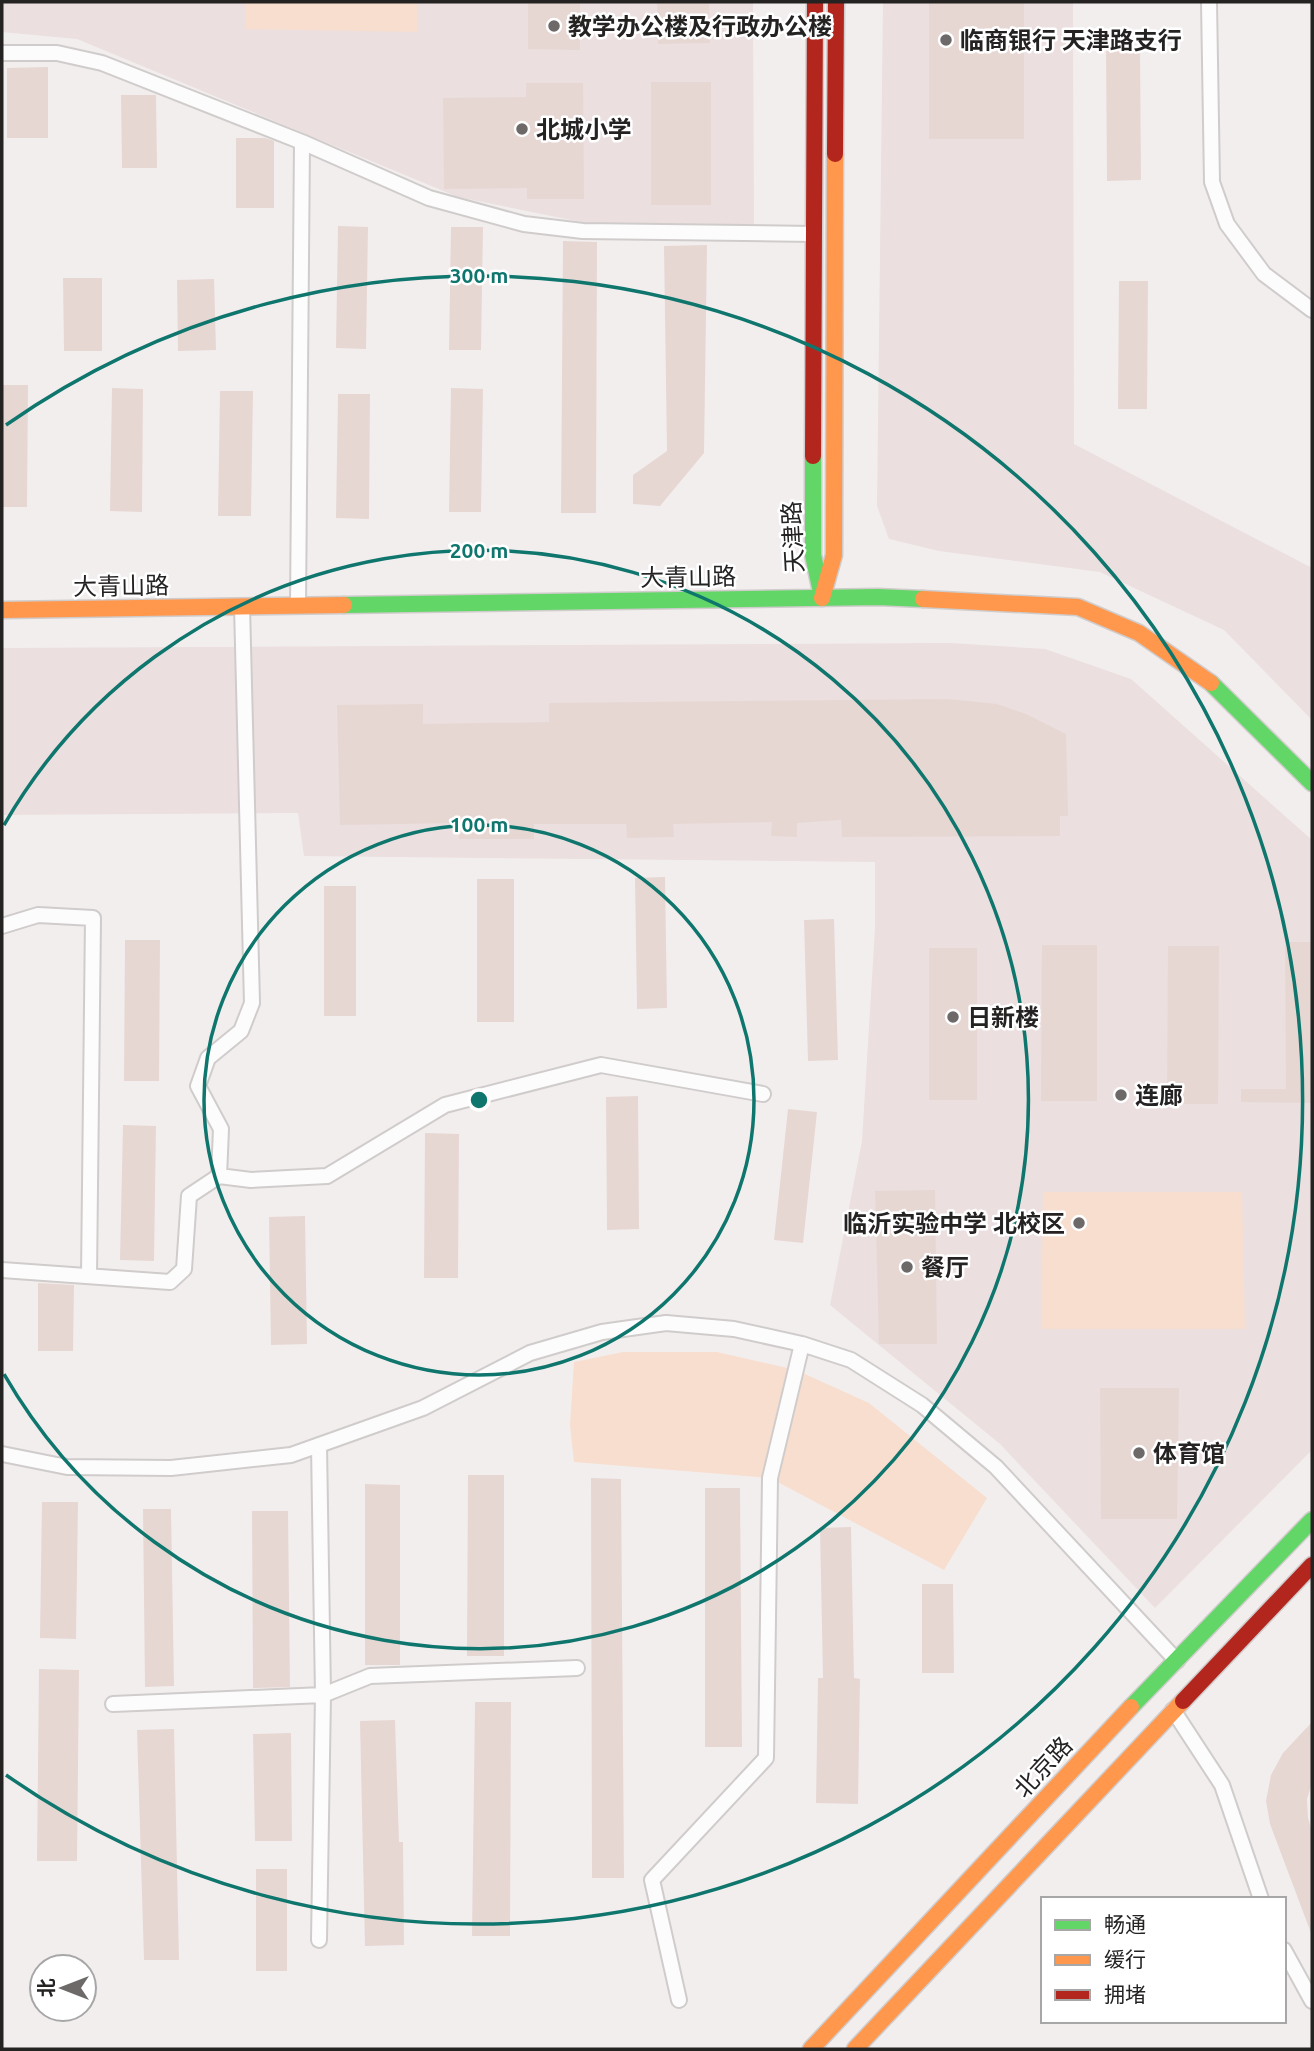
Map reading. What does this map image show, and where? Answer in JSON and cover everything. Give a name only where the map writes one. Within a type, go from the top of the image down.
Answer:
[{"type":"main road","name":"天津路","points":[[815,2],[813,555],[822,597]]},
{"type":"main road","name":"天津路","points":[[822,597],[834,555],[836,2]]},
{"type":"main road","name":"大青山路","points":[[2,610],[822,597],[878,597],[1078,607],[1139,633],[1204,676],[1312,783]]},
{"type":"main road","name":"北京路","points":[[811,2049],[1312,1520]]},
{"type":"main road","points":[[855,2049],[1312,1565]]},
{"type":"street","points":[[1209,2],[1212,182],[1227,224],[1264,274],[1312,310]]},
{"type":"street","points":[[2,53],[57,53],[102,63],[302,142],[429,198],[524,224],[631,233],[814,234]]},
{"type":"street","points":[[298,606],[302,142]]},
{"type":"street","points":[[219,1176],[221,1129],[198,1086],[208,1058],[241,1031],[252,1003],[242,606]]},
{"type":"street","points":[[2,926],[38,915],[93,918],[89,1276]]},
{"type":"street","points":[[2,1270],[170,1282],[184,1269],[189,1196],[219,1176],[251,1180],[327,1176],[445,1105],[601,1065],[763,1094]]},
{"type":"street","points":[[2,1454],[67,1467],[171,1468],[291,1455],[423,1408],[530,1353],[602,1332],[666,1324],[734,1329],[802,1343],[851,1360],[922,1405],[985,1458],[1177,1661]]},
{"type":"street","points":[[679,2000],[652,1880],[766,1758],[770,1478],[802,1343]]},
{"type":"street","points":[[319,1446],[323,1695],[320,1940]]},
{"type":"street","points":[[113,1704],[323,1695],[370,1676],[577,1668]]},
{"type":"street","points":[[1173,1710],[1222,1785],[1260,1897]]},
{"type":"street","points":[[1286,1954],[1312,2001]]},
{"type":"shaded area","name":"北城小学","points":[[2,2],[753,2],[754,224],[596,225],[458,197],[77,39],[2,32]]},
{"type":"shaded area","points":[[246,2],[417,2],[417,32],[246,29]]},
{"type":"shaded area","points":[[883,2],[1073,2],[1074,444],[1312,568],[1312,720],[1224,630],[1100,572],[939,551],[889,539],[877,506]]},
{"type":"shaded area","points":[[950,643],[1045,649],[1131,679],[1312,840],[1312,1450],[1155,1608],[1000,1444],[830,1305],[862,1141],[875,929],[875,862],[304,856],[298,813],[2,815],[2,648]]},
{"type":"shaded area","points":[[1043,1192],[1242,1192],[1245,1329],[1041,1329]]},
{"type":"shaded area","points":[[623,1352],[717,1352],[796,1370],[869,1403],[987,1498],[944,1570],[770,1478],[574,1462],[570,1425],[574,1362]]},
{"type":"building","name":"教学办公楼及行政办公楼","points":[[528,2],[580,2],[580,50],[528,49]]},
{"type":"building","points":[[657,2],[709,2],[710,43],[658,44]]},
{"type":"building","points":[[929,2],[1024,2],[1024,139],[929,139]]},
{"type":"building","points":[[1106,48],[1140,48],[1141,180],[1107,181]]},
{"type":"building","points":[[48,67],[48,138],[7,138],[7,68]]},
{"type":"building","points":[[651,82],[711,82],[711,205],[651,205]]},
{"type":"building","points":[[526,83],[583,83],[584,199],[527,199],[527,188],[444,189],[443,98],[526,97]]},
{"type":"building","points":[[121,95],[156,95],[157,168],[122,168]]},
{"type":"building","points":[[236,138],[265,138],[274,141],[274,208],[236,208]]},
{"type":"building","points":[[338,226],[368,227],[366,349],[336,348]]},
{"type":"building","points":[[451,227],[483,227],[481,350],[449,350]]},
{"type":"building","points":[[563,241],[597,242],[596,513],[561,513]]},
{"type":"building","points":[[707,245],[704,453],[660,506],[633,504],[633,475],[667,451],[664,246]]},
{"type":"building","points":[[63,278],[102,278],[102,351],[64,351]]},
{"type":"building","points":[[214,279],[216,350],[178,351],[177,280]]},
{"type":"building","points":[[1119,281],[1148,281],[1147,409],[1118,409]]},
{"type":"building","points":[[2,385],[28,385],[27,507],[2,507]]},
{"type":"building","points":[[112,388],[143,389],[142,512],[110,511]]},
{"type":"building","points":[[451,388],[483,389],[481,512],[449,512]]},
{"type":"building","points":[[220,391],[253,391],[251,516],[218,516]]},
{"type":"building","points":[[338,394],[370,394],[369,519],[336,518]]},
{"type":"building","points":[[948,699],[997,704],[1026,714],[1066,734],[1068,816],[1060,816],[1060,836],[842,837],[841,820],[797,823],[797,837],[771,836],[772,822],[673,824],[674,837],[627,838],[626,824],[534,824],[534,839],[459,839],[458,823],[340,825],[337,705],[423,704],[423,724],[549,722],[549,703]]},
{"type":"building","points":[[665,877],[667,1008],[637,1009],[635,878]]},
{"type":"building","points":[[477,879],[514,879],[514,1022],[477,1022]]},
{"type":"building","points":[[324,886],[356,886],[356,1016],[324,1016]]},
{"type":"building","points":[[834,919],[838,1060],[808,1061],[804,920]]},
{"type":"building","points":[[125,940],[160,940],[159,1081],[124,1081]]},
{"type":"building","points":[[1285,942],[1312,942],[1312,1103],[1241,1102],[1241,1089],[1286,1089]]},
{"type":"building","points":[[1042,945],[1097,945],[1097,1101],[1041,1101]]},
{"type":"building","points":[[1168,946],[1219,946],[1218,1104],[1167,1104]]},
{"type":"building","name":"日新楼","points":[[929,948],[977,948],[977,1100],[929,1100]]},
{"type":"building","points":[[638,1096],[639,1229],[607,1230],[606,1097]]},
{"type":"building","points":[[788,1109],[817,1112],[803,1243],[774,1240]]},
{"type":"building","points":[[123,1125],[156,1126],[154,1261],[120,1260]]},
{"type":"building","points":[[425,1133],[459,1134],[458,1278],[424,1278]]},
{"type":"building","name":"餐厅","points":[[935,1190],[937,1344],[879,1344],[875,1191]]},
{"type":"building","points":[[305,1216],[307,1344],[271,1345],[269,1217]]},
{"type":"building","points":[[38,1283],[74,1285],[73,1351],[38,1351]]},
{"type":"building","name":"体育馆","points":[[1100,1388],[1179,1388],[1177,1519],[1101,1519]]},
{"type":"building","points":[[468,1475],[504,1475],[504,1656],[467,1656]]},
{"type":"building","points":[[591,1478],[621,1479],[624,1878],[592,1878]]},
{"type":"building","points":[[365,1484],[400,1485],[400,1665],[365,1665]]},
{"type":"building","points":[[705,1488],[740,1488],[742,1747],[705,1747]]},
{"type":"building","points":[[42,1502],[78,1502],[76,1639],[40,1638]]},
{"type":"building","points":[[143,1509],[171,1509],[174,1686],[145,1687]]},
{"type":"building","points":[[252,1511],[288,1511],[290,1687],[253,1688]]},
{"type":"building","points":[[851,1527],[854,1678],[860,1679],[858,1804],[816,1803],[818,1678],[823,1678],[820,1528]]},
{"type":"building","points":[[922,1584],[953,1584],[954,1673],[922,1673]]},
{"type":"building","points":[[39,1669],[79,1670],[77,1861],[37,1861]]},
{"type":"building","points":[[475,1702],[511,1702],[510,1936],[472,1936]]},
{"type":"building","points":[[395,1720],[399,1842],[403,1842],[404,1945],[365,1946],[360,1721]]},
{"type":"building","points":[[1312,1722],[1312,1783],[1307,1799],[1312,1831],[1311,1933],[1270,1824],[1266,1801],[1271,1775],[1283,1753]]},
{"type":"building","points":[[174,1729],[179,1960],[144,1960],[137,1730]]},
{"type":"building","points":[[291,1733],[292,1841],[255,1841],[253,1734]]},
{"type":"building","points":[[256,1869],[287,1869],[287,1971],[256,1971]]},
{"type":"traffic: fast","points":[[813,456],[813,555],[821,592]]},
{"type":"traffic: fast","points":[[344,605],[878,597],[923,599]]},
{"type":"traffic: fast","points":[[1211,683],[1312,783]]},
{"type":"traffic: fast","points":[[1131,1707],[1312,1520]]},
{"type":"traffic: slow","points":[[822,598],[834,555],[835,154]]},
{"type":"traffic: slow","points":[[923,599],[1078,607],[1139,633],[1211,683]]},
{"type":"traffic: slow","points":[[2,610],[344,605]]},
{"type":"traffic: slow","points":[[855,2049],[1183,1701]]},
{"type":"traffic: slow","points":[[811,2049],[1131,1707]]},
{"type":"traffic: jam","points":[[813,456],[815,2]]},
{"type":"traffic: jam","points":[[835,154],[836,2]]},
{"type":"traffic: jam","points":[[1183,1701],[1312,1565]]},
{"type":"place","name":"教学办公楼及行政办公楼","points":[[554,26]]},
{"type":"place","name":"临商银行 天津路支行","points":[[946,40]]},
{"type":"place","name":"北城小学","points":[[522,129]]},
{"type":"place","name":"日新楼","points":[[953,1017]]},
{"type":"place","name":"连廊","points":[[1121,1095]]},
{"type":"place","name":"临沂实验中学 北校区","points":[[1079,1223]]},
{"type":"place","name":"餐厅","points":[[907,1267]]},
{"type":"place","name":"体育馆","points":[[1139,1453]]}]
